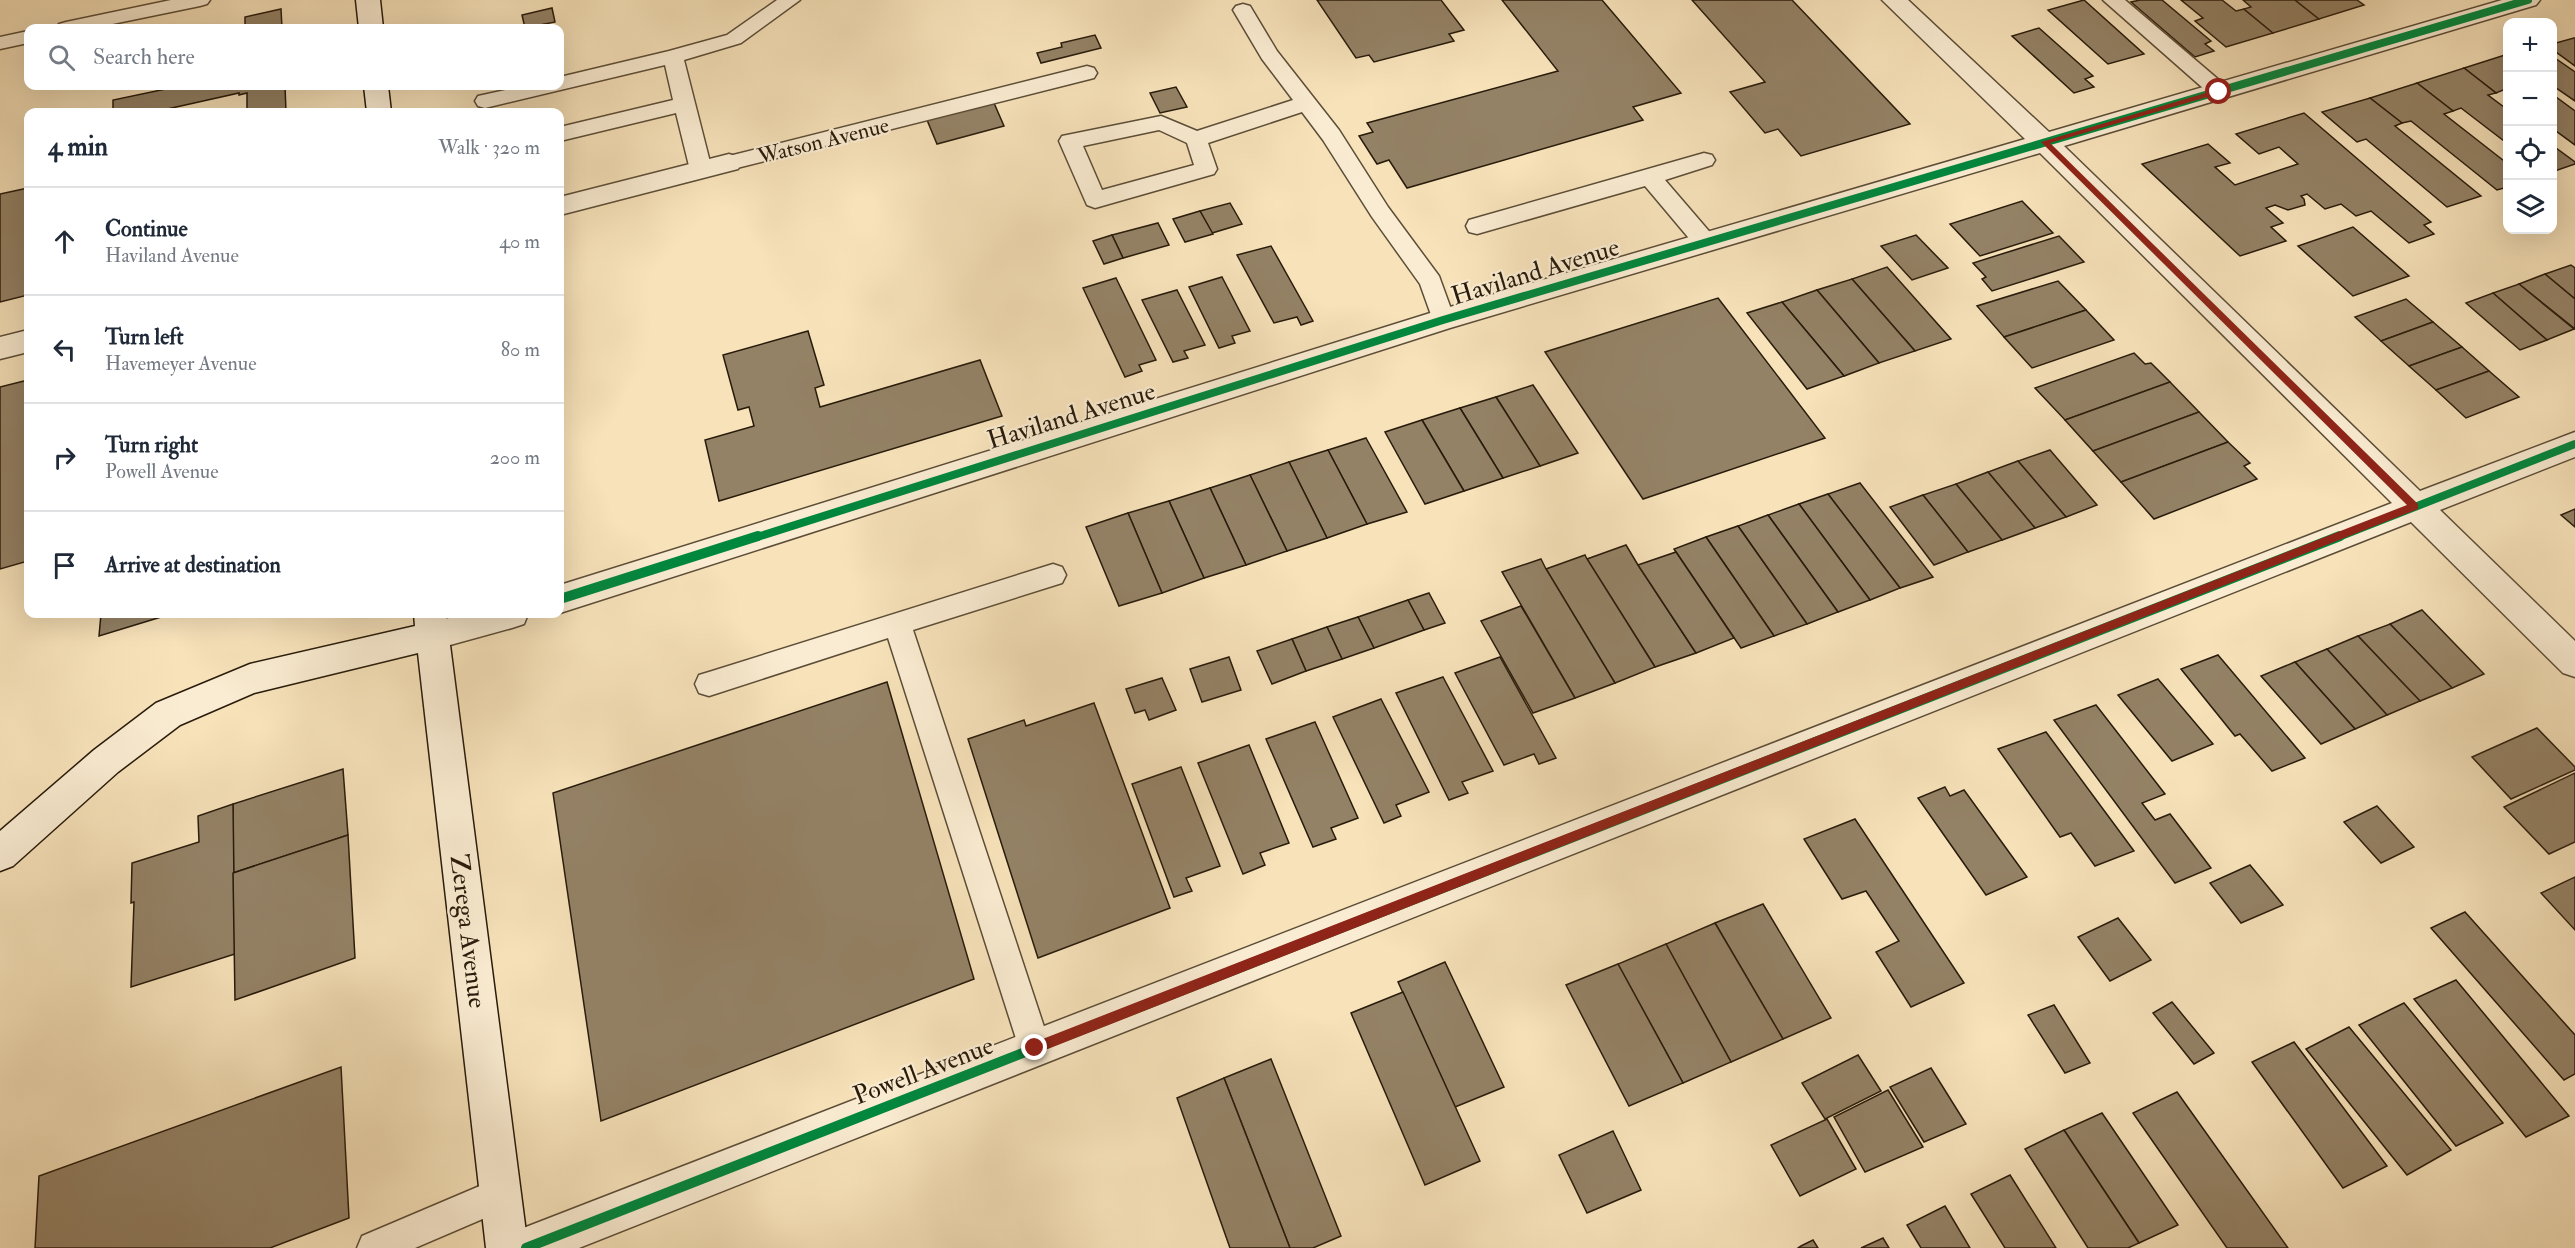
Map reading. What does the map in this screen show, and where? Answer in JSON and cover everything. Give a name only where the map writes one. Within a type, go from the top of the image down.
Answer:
[{"type":"street","points":[[368,0],[371,24]]},
{"type":"street","points":[[1894,0],[2044,142],[2575,663]]},
{"type":"street","name":"Haviland Avenue","points":[[564,597],[1443,320],[2528,0]]},
{"type":"street","points":[[376,90],[379,108]]},
{"type":"street","name":"Watson Avenue","points":[[564,205],[729,163]]},
{"type":"street","points":[[0,348],[24,342]]},
{"type":"street","name":"Powell Avenue","points":[[526,1248],[2575,444]]},
{"type":"street","points":[[0,854],[106,761],[168,714],[250,679],[431,625],[483,618]]},
{"type":"street","name":"Zerega Avenue","points":[[431,625],[507,1248]]},
{"type":"lane","points":[[85,24],[200,0]]},
{"type":"lane","points":[[564,83],[673,57],[734,39],[790,0]]},
{"type":"lane","points":[[2113,0],[2219,92]]},
{"type":"lane","points":[[1243,10],[1269,54],[1330,135],[1380,212],[1431,282],[1443,320]]},
{"type":"lane","points":[[0,43],[24,38]]},
{"type":"lane","points":[[673,57],[683,105],[701,170]]},
{"type":"lane","name":"Watson Avenue","points":[[729,163],[1087,73]]},
{"type":"lane","points":[[485,101],[533,90]]},
{"type":"lane","points":[[1196,139],[1206,170],[1095,200],[1070,141],[1161,123],[1196,139],[1306,103]]},
{"type":"lane","points":[[564,133],[683,105]]},
{"type":"lane","points":[[1477,226],[1704,160]]},
{"type":"lane","points":[[1650,177],[1706,243]]},
{"type":"lane","points":[[709,684],[1053,575]]},
{"type":"lane","points":[[897,624],[1035,1048]]},
{"type":"lane","points":[[374,1248],[501,1194]]},
{"type":"building","points":[[1317,0],[1441,0],[1464,30],[1449,34],[1454,41],[1374,62],[1369,55],[1356,58]]},
{"type":"building","points":[[1502,0],[1602,0],[1681,93],[1633,107],[1643,120],[1407,188],[1389,160],[1377,164],[1359,136],[1373,132],[1367,123],[1558,71]]},
{"type":"building","points":[[1692,0],[1792,0],[1910,124],[1801,156],[1778,129],[1765,133],[1730,92],[1765,82]]},
{"type":"building","points":[[2084,0],[2144,54],[2108,64],[2048,10]]},
{"type":"building","points":[[2162,0],[2211,41],[2205,44],[2214,51],[2195,57],[2131,2]]},
{"type":"building","points":[[2181,0],[2222,0],[2236,11],[2244,9],[2273,33],[2226,47],[2195,21],[2203,18]]},
{"type":"building","points":[[2243,0],[2295,0],[2319,19],[2273,33],[2244,9],[2251,7]]},
{"type":"building","points":[[2295,0],[2357,0],[2364,5],[2319,19]]},
{"type":"building","points":[[552,8],[555,22],[524,24],[522,15]]},
{"type":"building","points":[[281,9],[282,24],[245,24],[245,17]]},
{"type":"building","points":[[2039,28],[2093,76],[2085,79],[2094,87],[2074,93],[2012,36]]},
{"type":"building","points":[[1095,35],[1101,48],[1041,63],[1037,53],[1062,47],[1061,43]]},
{"type":"building","points":[[2575,38],[2575,66],[2557,53],[2557,43]]},
{"type":"building","points":[[2503,56],[2503,90],[2496,93],[2464,68]]},
{"type":"building","points":[[2557,59],[2575,72],[2575,101],[2557,88]]},
{"type":"building","points":[[2464,68],[2496,93],[2488,95],[2503,106],[2503,140],[2461,108],[2453,111],[2417,83]]},
{"type":"building","points":[[2417,83],[2453,111],[2444,114],[2503,160],[2503,188],[2497,190],[2411,121],[2402,123],[2370,98]]},
{"type":"building","points":[[1176,87],[1187,107],[1160,113],[1150,93]]},
{"type":"building","points":[[161,90],[285,90],[286,108],[247,108],[247,93],[172,108],[113,108],[113,100]]},
{"type":"building","points":[[2370,98],[2402,123],[2395,126],[2481,196],[2447,207],[2366,139],[2357,142],[2322,112]]},
{"type":"building","points":[[2557,98],[2575,111],[2575,145],[2557,132]]},
{"type":"building","points":[[994,103],[1004,126],[937,144],[927,120]]},
{"type":"building","points":[[2304,113],[2431,222],[2424,225],[2434,234],[2409,243],[2371,211],[2356,216],[2341,204],[2325,209],[2307,194],[2301,196],[2305,205],[2288,210],[2275,205],[2266,208],[2283,223],[2271,227],[2286,241],[2240,256],[2142,164],[2208,144],[2230,163],[2215,167],[2235,185],[2298,164],[2279,147],[2259,154],[2236,134]]},
{"type":"building","points":[[2557,149],[2575,162],[2575,164],[2557,170]]},
{"type":"building","points":[[24,189],[24,296],[0,302],[0,194]]},
{"type":"building","points":[[2022,201],[2053,233],[1980,256],[1950,224]]},
{"type":"building","points":[[1230,203],[1242,224],[1212,233],[1200,211]]},
{"type":"building","points":[[1200,211],[1213,234],[1185,242],[1173,219]]},
{"type":"building","points":[[1158,223],[1169,245],[1123,258],[1112,235]]},
{"type":"building","points":[[2353,227],[2409,276],[2353,296],[2298,246]]},
{"type":"building","points":[[1112,235],[1123,258],[1104,264],[1093,241]]},
{"type":"building","points":[[1916,235],[1948,268],[1912,280],[1881,246]]},
{"type":"building","points":[[2059,236],[2084,262],[1992,291],[1982,279],[1986,277],[1973,263]]},
{"type":"building","points":[[1271,246],[1313,321],[1301,325],[1297,317],[1274,323],[1237,255]]},
{"type":"building","points":[[2571,265],[2575,268],[2575,299],[2545,274]]},
{"type":"building","points":[[1887,267],[1951,339],[1915,351],[1852,279]]},
{"type":"building","points":[[2545,274],[2575,299],[2575,329],[2519,284]]},
{"type":"building","points":[[1222,277],[1250,331],[1232,336],[1235,343],[1219,348],[1189,287]]},
{"type":"building","points":[[1116,278],[1156,360],[1139,365],[1142,371],[1125,377],[1083,288]]},
{"type":"building","points":[[1852,279],[1915,351],[1879,363],[1817,290]]},
{"type":"building","points":[[2058,281],[2086,310],[2004,337],[1977,306]]},
{"type":"building","points":[[2519,284],[2574,329],[2547,340],[2493,293]]},
{"type":"building","points":[[1177,290],[1205,345],[1184,351],[1188,358],[1173,362],[1142,300]]},
{"type":"building","points":[[1817,290],[1879,363],[1844,376],[1782,302]]},
{"type":"building","points":[[2493,293],[2547,340],[2520,350],[2466,303]]},
{"type":"building","points":[[1718,298],[1825,438],[1643,499],[1545,352]]},
{"type":"building","points":[[2406,299],[2433,322],[2381,341],[2355,317]]},
{"type":"building","points":[[1782,302],[1844,376],[1807,389],[1747,313]]},
{"type":"building","points":[[2086,310],[2114,340],[2032,368],[2004,337]]},
{"type":"building","points":[[2433,322],[2462,347],[2409,366],[2381,341]]},
{"type":"building","points":[[808,331],[824,385],[815,388],[820,407],[980,360],[1002,416],[719,501],[705,440],[754,426],[749,407],[738,410],[723,355]]},
{"type":"building","points":[[2462,347],[2489,371],[2436,390],[2409,366]]},
{"type":"building","points":[[2134,353],[2145,364],[2151,363],[2170,382],[2065,420],[2035,388]]},
{"type":"building","points":[[2489,371],[2519,397],[2466,418],[2436,390]]},
{"type":"building","points":[[24,381],[24,562],[0,569],[0,387]]},
{"type":"building","points":[[2170,382],[2199,412],[2093,451],[2065,420]]},
{"type":"building","points":[[1533,385],[1578,453],[1540,466],[1496,397]]},
{"type":"building","points":[[1496,397],[1540,466],[1503,478],[1460,408]]},
{"type":"building","points":[[1460,408],[1503,478],[1464,491],[1422,420]]},
{"type":"building","points":[[2199,412],[2228,442],[2121,482],[2093,451]]},
{"type":"building","points":[[1422,420],[1464,491],[1425,504],[1385,432]]},
{"type":"building","points":[[1366,438],[1407,512],[1367,524],[1328,450]]},
{"type":"building","points":[[2228,442],[2250,463],[2244,466],[2257,479],[2154,519],[2121,482]]},
{"type":"building","points":[[1328,450],[1367,524],[1327,538],[1289,462]]},
{"type":"building","points":[[2050,450],[2097,505],[2066,517],[2018,461]]},
{"type":"building","points":[[2018,461],[2066,517],[2035,528],[1988,472]]},
{"type":"building","points":[[1289,462],[1327,538],[1287,551],[1250,475]]},
{"type":"building","points":[[1988,472],[2035,528],[2002,540],[1956,484]]},
{"type":"building","points":[[1250,475],[1287,551],[1246,565],[1210,488]]},
{"type":"building","points":[[1860,483],[1933,577],[1900,588],[1828,494]]},
{"type":"building","points":[[1956,484],[2002,540],[1968,552],[1923,495]]},
{"type":"building","points":[[1210,488],[1246,565],[1204,578],[1169,501]]},
{"type":"building","points":[[1828,494],[1900,588],[1870,600],[1799,504]]},
{"type":"building","points":[[1923,495],[1968,552],[1934,565],[1890,507]]},
{"type":"building","points":[[1169,501],[1204,578],[1162,593],[1128,513]]},
{"type":"building","points":[[1799,504],[1870,600],[1838,612],[1768,515]]},
{"type":"building","points":[[2575,509],[2575,527],[2561,515]]},
{"type":"building","points":[[1128,513],[1162,593],[1119,606],[1086,527]]},
{"type":"building","points":[[1768,515],[1838,612],[1807,624],[1738,526]]},
{"type":"building","points":[[1738,526],[1807,624],[1774,636],[1706,537]]},
{"type":"building","points":[[1706,537],[1774,636],[1741,648],[1674,549]]},
{"type":"building","points":[[1626,545],[1696,653],[1655,667],[1587,559]]},
{"type":"building","points":[[1676,552],[1734,638],[1696,653],[1638,565]]},
{"type":"building","points":[[1585,555],[1655,667],[1615,683],[1546,569]]},
{"type":"building","points":[[1541,559],[1615,683],[1575,698],[1502,572]]},
{"type":"building","points":[[1429,593],[1445,623],[1424,630],[1408,600]]},
{"type":"building","points":[[1408,600],[1424,630],[1374,648],[1358,617]]},
{"type":"building","points":[[1521,606],[1575,698],[1533,713],[1481,621]]},
{"type":"building","points":[[2422,610],[2484,674],[2452,688],[2390,624]]},
{"type":"building","points":[[1358,617],[1374,648],[1342,659],[1327,627]]},
{"type":"building","points":[[101,618],[158,618],[99,636]]},
{"type":"building","points":[[2390,624],[2452,688],[2420,701],[2358,636]]},
{"type":"building","points":[[1327,627],[1342,659],[1306,671],[1292,639]]},
{"type":"building","points":[[2358,636],[2420,701],[2387,715],[2327,649]]},
{"type":"building","points":[[1292,639],[1306,671],[1272,684],[1257,651]]},
{"type":"building","points":[[2327,649],[2387,715],[2355,729],[2295,662]]},
{"type":"building","points":[[2218,655],[2305,758],[2272,771],[2240,734],[2235,736],[2181,669]]},
{"type":"building","points":[[1229,657],[1241,690],[1202,702],[1190,669]]},
{"type":"building","points":[[1500,657],[1556,758],[1539,764],[1534,754],[1504,765],[1455,673]]},
{"type":"building","points":[[2295,662],[2355,729],[2321,744],[2261,676]]},
{"type":"building","points":[[1443,677],[1493,771],[1462,782],[1468,793],[1449,800],[1396,693]]},
{"type":"building","points":[[1162,678],[1176,710],[1149,720],[1145,710],[1135,713],[1126,689]]},
{"type":"building","points":[[2158,679],[2213,744],[2172,761],[2118,695]]},
{"type":"building","points":[[887,682],[974,979],[601,1121],[553,793]]},
{"type":"building","points":[[1381,699],[1429,792],[1396,805],[1401,816],[1384,823],[1333,717]]},
{"type":"building","points":[[1094,703],[1170,908],[1038,958],[968,739],[1024,720],[1026,726]]},
{"type":"building","points":[[2096,705],[2165,794],[2142,803],[2155,820],[2170,814],[2211,868],[2175,883],[2054,720]]},
{"type":"building","points":[[1315,722],[1358,818],[1331,828],[1336,839],[1313,847],[1266,739]]},
{"type":"building","points":[[2537,728],[2575,767],[2575,770],[2511,799],[2472,757]]},
{"type":"building","points":[[2046,732],[2134,851],[2095,866],[2071,833],[2060,837],[1998,749]]},
{"type":"building","points":[[1249,745],[1289,843],[1260,853],[1265,865],[1243,874],[1198,763]]},
{"type":"building","points":[[1181,767],[1220,866],[1186,878],[1192,891],[1174,897],[1132,784]]},
{"type":"building","points":[[343,769],[348,835],[233,873],[233,804]]},
{"type":"building","points":[[2575,773],[2575,842],[2549,854],[2504,807]]},
{"type":"building","points":[[1945,787],[1950,796],[1964,790],[2027,877],[1986,895],[1918,798]]},
{"type":"building","points":[[233,804],[235,954],[131,987],[134,902],[131,903],[132,863],[199,842],[198,816]]},
{"type":"building","points":[[2377,806],[2414,847],[2381,863],[2344,822]]},
{"type":"building","points":[[1855,819],[1964,983],[1911,1007],[1876,952],[1899,941],[1866,891],[1842,899],[1804,839]]},
{"type":"building","points":[[348,835],[355,958],[235,1000],[233,873]]},
{"type":"building","points":[[2250,865],[2283,905],[2241,923],[2210,883]]},
{"type":"building","points":[[2575,877],[2575,930],[2541,893]]},
{"type":"building","points":[[1763,904],[1831,1018],[1783,1039],[1715,923]]},
{"type":"building","points":[[2465,912],[2575,1035],[2575,1074],[2564,1080],[2431,928]]},
{"type":"building","points":[[2118,918],[2151,960],[2110,981],[2078,937]]},
{"type":"building","points":[[1715,923],[1783,1039],[1731,1062],[1666,944]]},
{"type":"building","points":[[1666,944],[1731,1062],[1683,1083],[1618,964]]},
{"type":"building","points":[[1445,962],[1504,1087],[1455,1107],[1398,982]]},
{"type":"building","points":[[1618,964],[1683,1083],[1629,1106],[1566,985]]},
{"type":"building","points":[[2456,980],[2569,1116],[2526,1137],[2414,999]]},
{"type":"building","points":[[1403,992],[1480,1161],[1425,1185],[1351,1013]]},
{"type":"building","points":[[2172,1002],[2214,1053],[2194,1064],[2153,1013]]},
{"type":"building","points":[[2404,1003],[2503,1123],[2456,1146],[2359,1025]]},
{"type":"building","points":[[2054,1005],[2090,1063],[2065,1073],[2028,1015]]},
{"type":"building","points":[[2349,1027],[2451,1150],[2407,1175],[2306,1049]]},
{"type":"building","points":[[2294,1042],[2387,1166],[2343,1188],[2252,1062]]},
{"type":"building","points":[[1858,1055],[1881,1091],[1825,1119],[1802,1083]]},
{"type":"building","points":[[1271,1059],[1341,1236],[1313,1248],[1290,1248],[1224,1078]]},
{"type":"building","points":[[341,1067],[349,1218],[270,1248],[35,1248],[39,1176]]},
{"type":"building","points":[[1931,1068],[1966,1124],[1924,1142],[1890,1087]]},
{"type":"building","points":[[1224,1078],[1290,1248],[1230,1248],[1177,1098]]},
{"type":"building","points":[[1888,1090],[1923,1147],[1865,1172],[1834,1117]]},
{"type":"building","points":[[2177,1092],[2288,1248],[2227,1248],[2133,1113]]},
{"type":"building","points":[[2102,1113],[2178,1225],[2139,1243],[2064,1130]]},
{"type":"building","points":[[1827,1119],[1856,1169],[1800,1196],[1771,1145]]},
{"type":"building","points":[[2064,1130],[2139,1243],[2128,1248],[2088,1248],[2025,1149]]},
{"type":"building","points":[[1613,1131],[1641,1190],[1587,1213],[1559,1155]]},
{"type":"building","points":[[2010,1175],[2056,1248],[2005,1248],[1971,1194]]},
{"type":"building","points":[[1945,1206],[1970,1248],[1921,1248],[1907,1225]]},
{"type":"building","points":[[1883,1238],[1889,1248],[1861,1248]]},
{"type":"building","points":[[1813,1240],[1818,1248],[1798,1248],[1801,1246]]},
{"type":"cycle path","points":[[564,598],[1443,320],[2528,0]]},
{"type":"cycle path","points":[[526,1248],[2575,444]]},
{"type":"route","points":[[1035,1048],[2415,507],[2044,142],[2219,92]]}]
